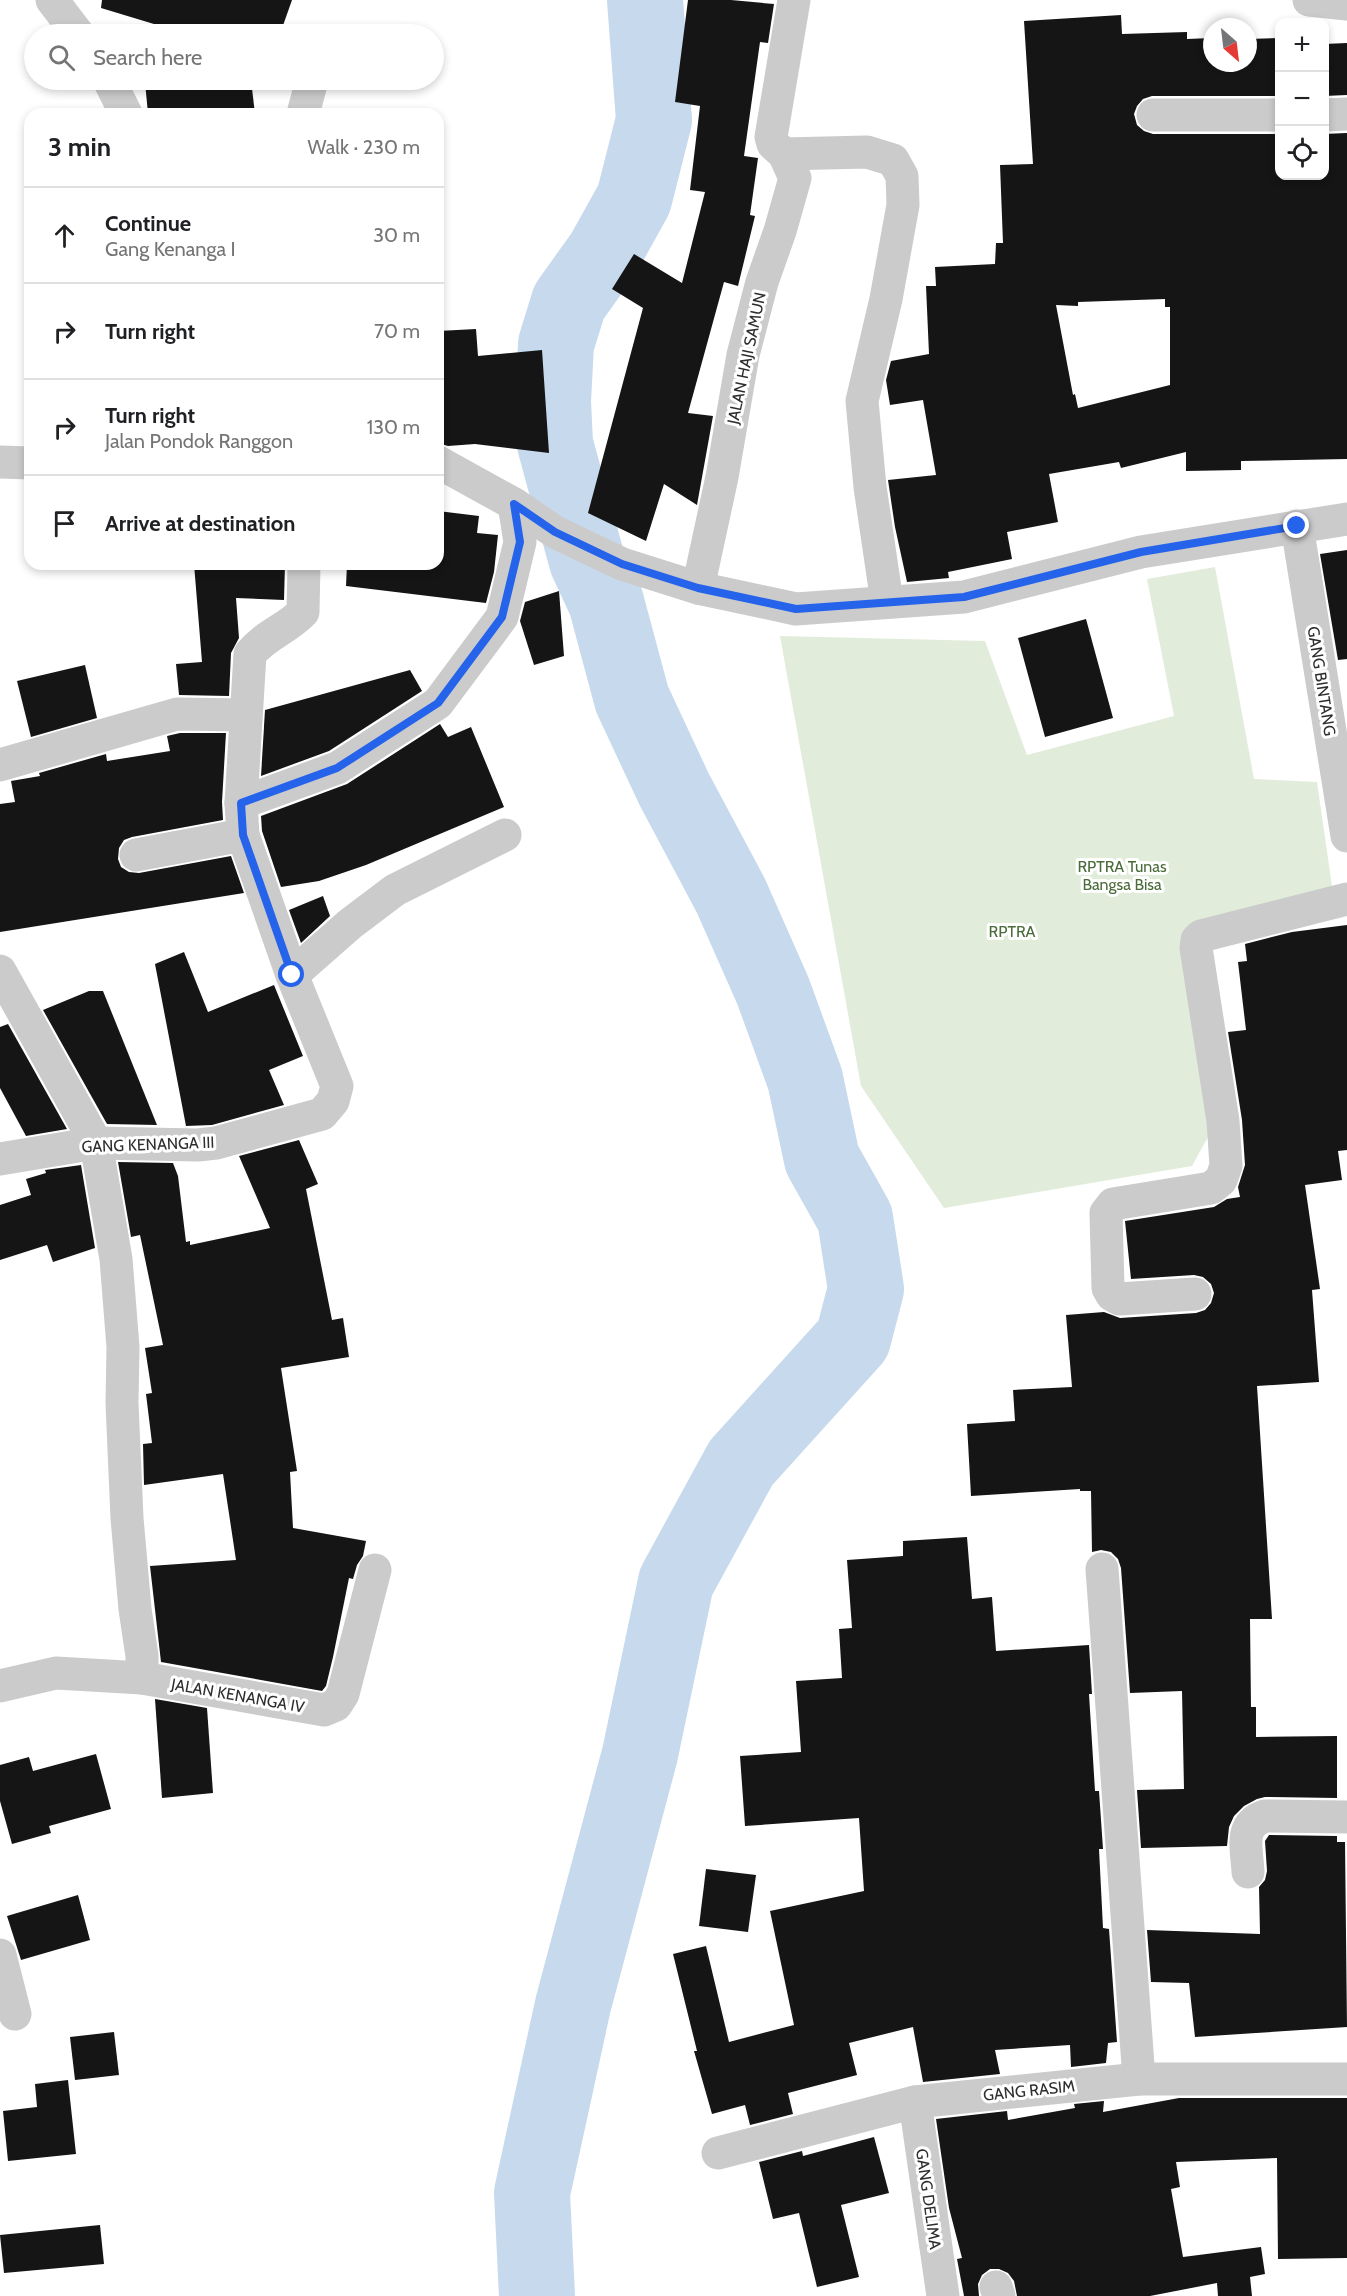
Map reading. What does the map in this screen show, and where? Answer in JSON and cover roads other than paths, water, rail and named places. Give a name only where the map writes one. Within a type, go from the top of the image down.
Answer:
[{"type":"street","points":[[52,0],[70,24]]},
{"type":"street","points":[[794,0],[778,145],[867,152],[893,160],[902,176],[903,205],[897,245],[862,401],[870,487],[888,602]]},
{"type":"street","points":[[1309,0],[1347,4]]},
{"type":"street","points":[[114,90],[123,108]]},
{"type":"street","points":[[305,108],[309,90]]},
{"type":"street","points":[[1329,114],[1347,114]]},
{"type":"street","points":[[1154,115],[1275,115]]},
{"type":"street","name":"JALAN HAJI SAMUN","points":[[698,588],[722,477],[743,355],[762,282],[795,178],[778,145]]},
{"type":"street","points":[[0,462],[24,463]]},
{"type":"street","points":[[444,465],[514,504],[555,532],[622,564],[698,588],[796,609],[964,597],[1141,552],[1347,519]]},
{"type":"street","points":[[241,803],[337,768],[438,703],[502,617],[520,542],[514,504]]},
{"type":"street","name":"GANG BINTANG","points":[[1297,526],[1347,836]]},
{"type":"street","points":[[304,570],[303,612],[293,622],[258,643],[250,654],[241,803],[243,835],[292,975],[350,924],[395,890],[505,835]]},
{"type":"street","points":[[0,765],[177,714],[245,715]]},
{"type":"street","points":[[136,855],[243,835]]},
{"type":"street","points":[[1195,1294],[1119,1299],[1112,1295],[1108,1288],[1106,1213],[1113,1204],[1211,1188],[1221,1180],[1226,1166],[1223,1121],[1196,948],[1197,940],[1201,936],[1347,899]]},
{"type":"street","points":[[0,971],[96,1143],[116,1259],[123,1347],[122,1403],[127,1518],[135,1609],[142,1656],[142,1678]]},
{"type":"street","name":"GANG KENANGA III","points":[[0,1159],[96,1143],[198,1145],[216,1143],[322,1114],[333,1101],[337,1086],[292,975]]},
{"type":"street","points":[[1102,1569],[1139,2079]]},
{"type":"street","name":"JALAN KENANGA IV","points":[[0,1686],[56,1673],[142,1678],[324,1710],[336,1705],[343,1694],[375,1570]]},
{"type":"street","points":[[1248,1872],[1248,1826],[1257,1819],[1265,1815],[1347,1817]]},
{"type":"street","points":[[0,1955],[15,2014]]},
{"type":"street","name":"GANG RASIM","points":[[718,2153],[915,2102],[1139,2079],[1347,2079]]},
{"type":"street","name":"GANG DELIMA","points":[[915,2102],[943,2296]]},
{"type":"waterway","points":[[537,2296],[532,2193],[573,2005],[640,1754],[676,1582],[741,1463],[853,1339],[866,1289],[855,1218],[822,1159],[805,1079],[773,991],[731,896],[674,789],[632,699],[606,602],[587,561],[555,444],[553,401],[556,344],[569,302],[604,253],[634,199],[654,120],[645,0]]},
{"type":"park label","name":"RPTRA Tunas Bangsa Bisa","points":[[1122,875]]},
{"type":"park label","name":"RPTRA","points":[[1012,931]]}]
